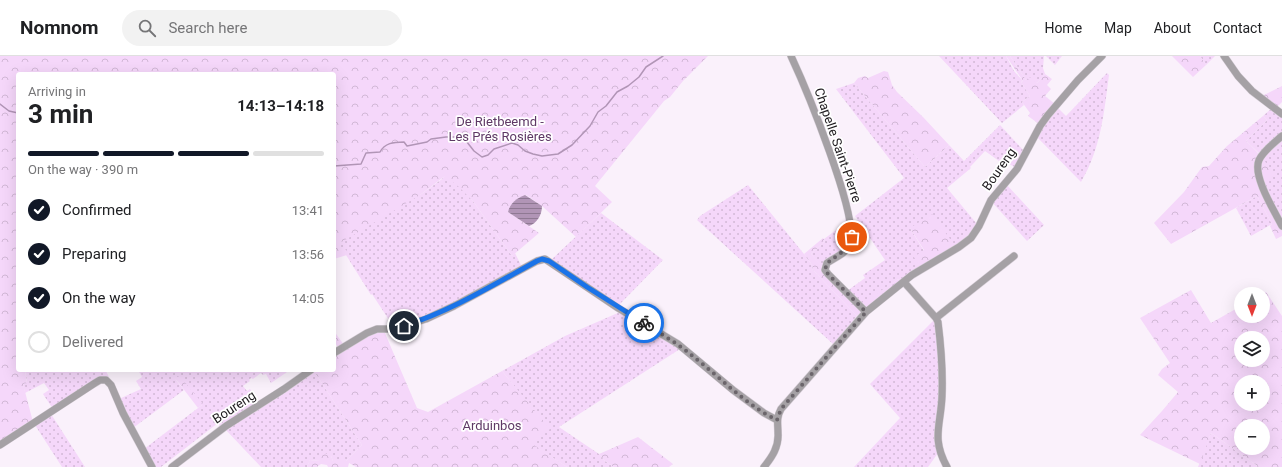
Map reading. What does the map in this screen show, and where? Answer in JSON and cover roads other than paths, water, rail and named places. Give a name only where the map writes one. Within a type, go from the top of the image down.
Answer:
[{"type":"street","name":"Chapelle Saint-Pierre","points":[[791,56],[808,94],[834,164],[850,223],[852,237],[849,247],[827,263],[825,270],[866,312]]},
{"type":"street","name":"Boureng","points":[[777,420],[781,409],[866,312],[912,275],[959,247],[970,238],[979,226],[991,200],[1017,169],[1040,126],[1078,80],[1102,56]]},
{"type":"street","points":[[1224,56],[1238,76],[1249,88],[1282,114]]},
{"type":"street","points":[[1282,136],[1261,156],[1258,163],[1262,186],[1282,226]]},
{"type":"street","points":[[936,318],[1014,256]]},
{"type":"street","points":[[336,352],[367,333],[377,329],[391,329],[426,319],[454,306],[537,261],[544,259],[618,308],[678,344],[734,390],[764,413],[777,420],[777,447],[772,457],[764,467]]},
{"type":"street","points":[[904,282],[936,318],[942,387],[937,433],[941,454],[947,467]]},
{"type":"street","name":"Boureng","points":[[172,467],[226,426],[308,372]]},
{"type":"street","points":[[0,445],[95,383],[103,380],[108,381],[128,424],[152,467]]},
{"type":"waterway","points":[[336,166],[361,164],[366,153],[380,152],[384,147],[393,143],[404,142],[407,146],[427,142],[431,139],[446,137],[463,137],[474,151],[482,157],[488,155],[494,149],[512,143],[533,154],[542,156],[558,154],[572,145],[590,126],[598,112],[606,106],[617,92],[628,86],[639,77],[646,67],[663,56]]},
{"type":"waterway","points":[[0,104],[9,111],[16,113]]},
{"type":"park label","name":"De Rietbeemd - Les Prés Rosières","points":[[500,128]]},
{"type":"park label","name":"Arduinbos","points":[[492,425]]}]
